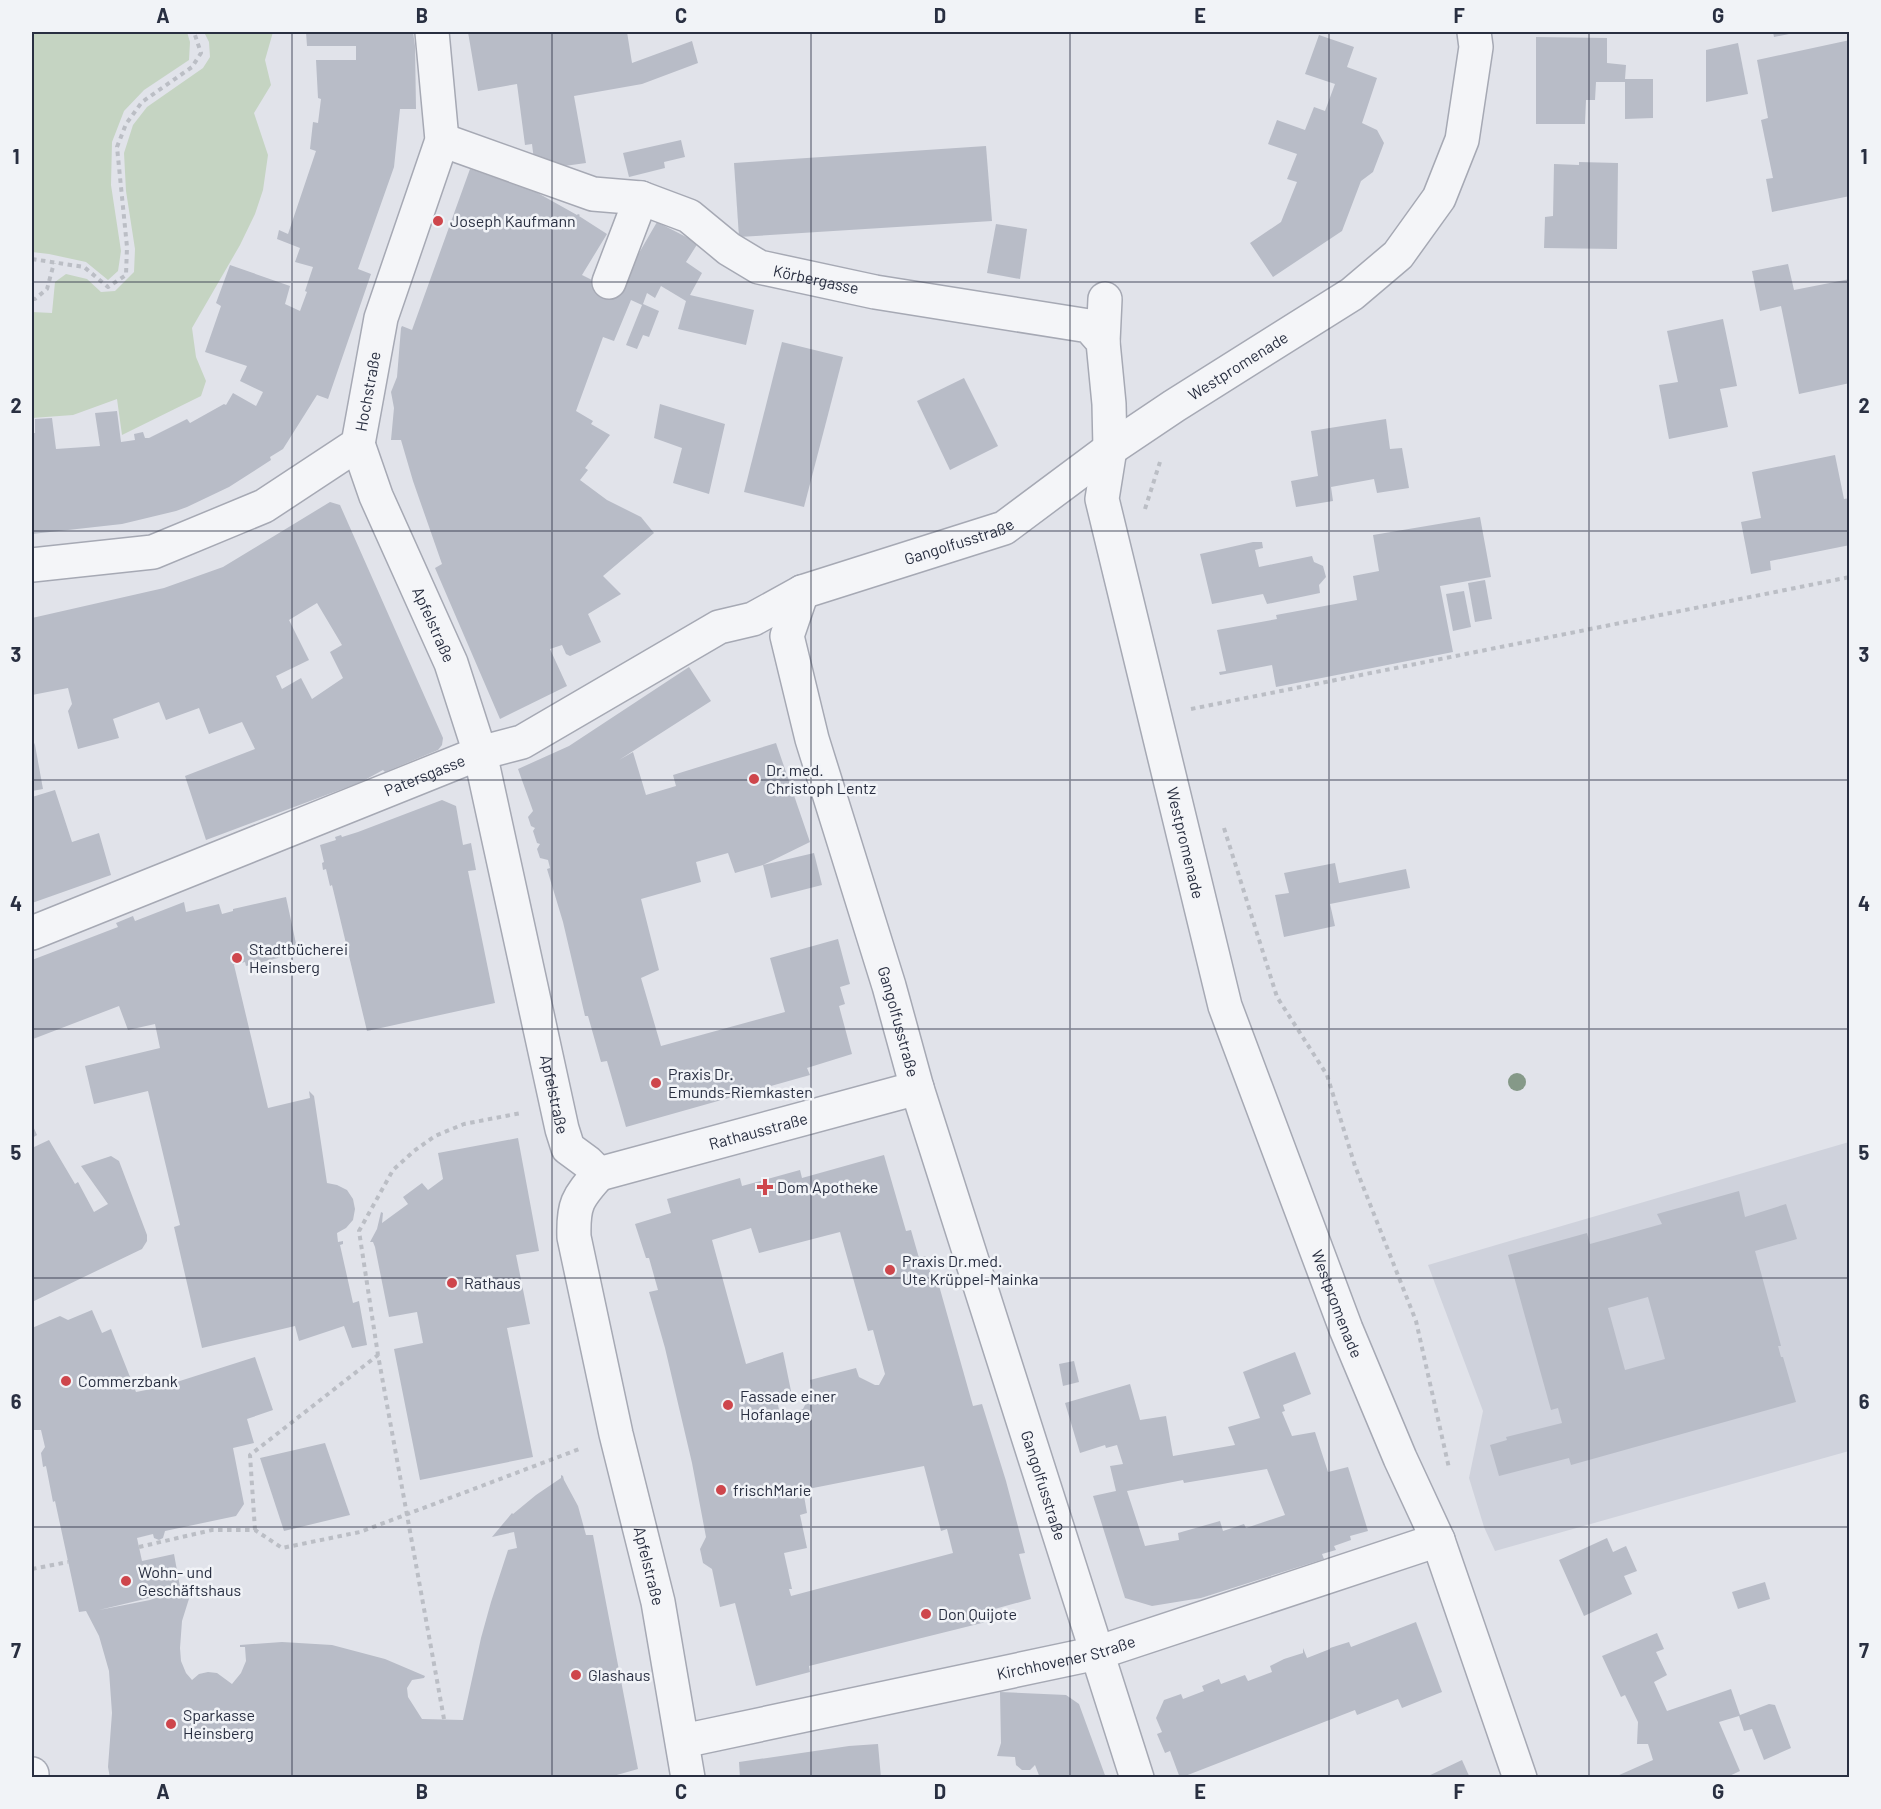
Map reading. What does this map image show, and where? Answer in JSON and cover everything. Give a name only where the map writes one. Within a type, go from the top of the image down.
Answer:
[{"type":"street","name":"Hochstraße","points":[[32,565],[153,552],[264,506],[358,444],[381,318],[442,140],[432,32]]},
{"type":"street","name":"Westpromenade","points":[[1474,32],[1476,47],[1462,140],[1439,198],[1398,255],[1352,294],[1110,449],[1102,499],[1225,1006],[1346,1329],[1400,1458],[1438,1540],[1521,1778]]},
{"type":"street","name":"Körbergasse","points":[[442,140],[593,194],[641,198],[689,216],[729,249],[759,267],[875,292],[1089,326],[1103,342]]},
{"type":"street","points":[[609,282],[641,198]]},
{"type":"street","points":[[1105,299],[1103,342],[1109,404],[1110,449]]},
{"type":"street","name":"Apfelstraße","points":[[358,444],[376,496],[451,663],[480,753],[562,1130],[568,1148],[599,1174],[578,1199],[573,1217],[573,1237],[616,1434],[658,1602],[688,1778]]},
{"type":"street","name":"Gangolfusstraße","points":[[1110,449],[1004,528],[802,592],[788,636],[812,739],[889,986],[917,1088],[1137,1778]]},
{"type":"street","name":"Patersgasse","points":[[32,933],[480,753],[522,742],[719,627],[753,619],[802,592]]},
{"type":"street","name":"Rathausstraße","points":[[599,1174],[917,1088]]},
{"type":"street","name":"Kirchhovener Straße","points":[[683,1741],[1097,1653],[1438,1540]]},
{"type":"path","points":[[32,259],[84,267],[108,287],[126,275],[127,247],[117,147],[126,123],[142,102],[192,67],[201,53],[194,32]]},
{"type":"path","points":[[32,299],[47,289],[54,263]]},
{"type":"path","points":[[1144,512],[1155,480],[1174,406]]},
{"type":"path","points":[[1156,716],[1850,577]]},
{"type":"path","points":[[1221,820],[1277,997],[1327,1075],[1355,1166],[1416,1322],[1450,1473]]},
{"type":"path","points":[[444,1719],[378,1355],[359,1231],[393,1170],[435,1136],[464,1124],[557,1106]]},
{"type":"path","points":[[255,1530],[250,1455],[378,1355]]},
{"type":"path","points":[[139,1547],[212,1530],[255,1530],[282,1548],[360,1532],[616,1434]]},
{"type":"path","points":[[32,1569],[68,1562]]},
{"type":"shaded area","points":[[1849,1142],[1849,1451],[1495,1551],[1484,1527],[1469,1478],[1483,1411],[1428,1265]]},
{"type":"green space","points":[[32,32],[187,32],[190,42],[189,60],[144,90],[124,111],[112,142],[111,185],[121,251],[118,271],[108,280],[86,262],[32,252]]},
{"type":"green space","points":[[204,32],[273,32],[265,60],[271,85],[254,113],[268,155],[263,190],[255,214],[240,245],[192,328],[196,357],[206,381],[201,396],[122,435],[117,399],[73,415],[32,418],[32,312],[52,313],[55,282],[66,274],[87,279],[101,292],[115,291],[134,272],[135,249],[126,191],[124,153],[133,125],[147,107],[203,68],[210,57],[209,42]]},
{"type":"building","points":[[306,32],[413,32],[415,46],[416,109],[400,109],[394,167],[358,269],[371,274],[328,399],[317,395],[283,449],[270,457],[271,460],[229,487],[187,507],[122,524],[32,534],[32,433],[35,433],[35,419],[52,418],[56,449],[100,446],[95,413],[117,411],[121,442],[135,440],[134,434],[143,432],[145,438],[149,438],[187,419],[190,423],[226,405],[233,393],[256,406],[263,392],[240,381],[247,366],[205,352],[221,306],[216,303],[230,265],[290,286],[285,304],[300,311],[307,292],[305,291],[313,267],[295,262],[300,248],[277,239],[279,230],[288,234],[316,151],[310,149],[313,122],[318,123],[321,99],[318,98],[316,60],[356,60],[356,46],[307,46]]},
{"type":"building","points":[[468,32],[627,32],[632,63],[692,41],[698,63],[642,84],[574,96],[586,163],[557,167],[534,160],[532,144],[525,145],[517,84],[478,91]]},
{"type":"building","points":[[1773,32],[1794,32],[1794,33],[1774,37]]},
{"type":"building","points":[[1319,35],[1354,47],[1347,67],[1377,78],[1362,123],[1377,130],[1384,143],[1373,172],[1361,181],[1342,231],[1273,277],[1250,243],[1281,222],[1297,182],[1287,179],[1297,154],[1268,144],[1277,120],[1305,130],[1314,107],[1325,111],[1335,84],[1305,74]]},
{"type":"building","points":[[1536,37],[1607,38],[1607,63],[1626,65],[1625,79],[1653,79],[1653,118],[1625,119],[1625,82],[1596,82],[1595,100],[1586,100],[1585,124],[1536,124]]},
{"type":"building","points":[[1850,40],[1850,196],[1772,212],[1766,179],[1773,178],[1761,120],[1768,118],[1757,60]]},
{"type":"building","points":[[1738,43],[1748,94],[1706,102],[1706,50]]},
{"type":"building","points":[[681,140],[685,157],[664,162],[665,168],[629,177],[623,153]]},
{"type":"building","points":[[986,146],[992,221],[739,237],[734,163]]},
{"type":"building","points":[[1579,162],[1618,163],[1617,249],[1544,248],[1545,217],[1553,216],[1554,164],[1579,165]]},
{"type":"building","points":[[470,169],[536,192],[580,215],[607,234],[582,275],[614,291],[636,252],[639,253],[657,222],[698,243],[686,262],[702,273],[690,295],[754,310],[746,345],[678,329],[686,301],[661,286],[655,298],[647,293],[643,304],[659,311],[649,337],[643,335],[637,349],[626,345],[642,305],[631,300],[614,341],[603,337],[576,411],[593,421],[591,424],[610,435],[585,468],[588,470],[580,480],[607,500],[641,517],[654,533],[603,576],[621,594],[588,614],[601,642],[570,656],[566,654],[562,645],[550,649],[567,686],[500,719],[435,568],[442,564],[401,440],[391,440],[394,408],[391,392],[397,377],[401,328],[402,326],[412,330]]},
{"type":"building","points":[[996,224],[1027,229],[1020,279],[987,273]]},
{"type":"building","points":[[1788,264],[1794,290],[1850,279],[1850,383],[1799,394],[1781,306],[1760,311],[1752,271]]},
{"type":"building","points":[[1723,319],[1737,386],[1720,389],[1728,427],[1669,439],[1659,385],[1678,382],[1667,331]]},
{"type":"building","points":[[782,342],[843,357],[804,507],[744,492]]},
{"type":"building","points":[[964,378],[998,446],[950,470],[917,401]]},
{"type":"building","points":[[660,404],[725,424],[709,494],[673,483],[682,448],[654,438]]},
{"type":"building","points":[[1386,419],[1390,449],[1402,448],[1409,488],[1377,493],[1374,479],[1331,487],[1333,501],[1296,507],[1291,481],[1318,476],[1311,431]]},
{"type":"building","points":[[1835,455],[1844,499],[1850,498],[1850,545],[1770,561],[1771,570],[1751,574],[1741,522],[1761,518],[1752,472]]},
{"type":"building","points":[[330,502],[340,505],[443,738],[438,750],[385,772],[383,770],[361,782],[206,840],[185,776],[255,749],[242,722],[209,734],[199,708],[166,720],[159,702],[113,719],[119,738],[78,749],[68,711],[72,704],[68,688],[32,695],[32,618],[164,588],[223,567]],"holes":[[[317,603],[342,645],[330,652],[343,678],[312,699],[301,678],[282,689],[276,676],[309,660],[289,620]]]},
{"type":"building","points":[[1480,517],[1491,577],[1440,586],[1453,652],[1276,687],[1272,665],[1220,675],[1219,672],[1226,671],[1217,630],[1277,619],[1276,615],[1357,600],[1353,576],[1379,571],[1373,535]]},
{"type":"building","points":[[1262,542],[1263,548],[1255,550],[1259,567],[1312,556],[1314,562],[1323,566],[1326,577],[1319,585],[1320,593],[1267,604],[1263,594],[1212,604],[1200,554]]},
{"type":"building","points":[[1485,580],[1492,619],[1475,622],[1468,583]]},
{"type":"building","points":[[1464,591],[1471,627],[1453,631],[1446,594]]},
{"type":"building","points":[[689,667],[711,701],[619,760],[633,752],[646,795],[676,786],[673,775],[776,743],[810,842],[763,865],[735,873],[728,853],[696,862],[701,882],[641,899],[659,970],[641,978],[661,1046],[785,1012],[770,958],[838,939],[850,984],[840,987],[845,1004],[839,1006],[852,1054],[807,1068],[810,1075],[626,1127],[607,1061],[601,1062],[588,1016],[585,1016],[563,922],[547,869],[550,868],[548,860],[540,858],[537,849],[540,844],[537,843],[533,831],[535,828],[531,826],[528,817],[533,811],[518,769],[569,746]]},
{"type":"building","points":[[32,738],[43,789],[32,791]]},
{"type":"building","points":[[55,790],[72,842],[99,833],[111,875],[32,903],[32,797]]},
{"type":"building","points":[[442,800],[456,806],[463,845],[471,843],[476,870],[468,871],[495,1003],[367,1031],[332,885],[330,886],[326,869],[323,870],[322,863],[324,862],[320,845],[336,840],[335,837],[358,832]]},
{"type":"building","points":[[814,853],[822,885],[771,898],[763,865]]},
{"type":"building","points":[[1335,863],[1339,883],[1406,869],[1410,888],[1330,904],[1335,926],[1284,937],[1275,895],[1289,893],[1284,873]]},
{"type":"building","points":[[286,897],[298,953],[246,966],[245,962],[234,965],[268,1108],[310,1098],[309,1091],[314,1096],[327,1183],[347,1190],[353,1199],[355,1209],[353,1220],[337,1233],[338,1242],[343,1241],[340,1245],[353,1303],[359,1301],[367,1345],[352,1348],[344,1326],[299,1341],[295,1326],[202,1348],[174,1227],[180,1225],[148,1091],[94,1104],[85,1066],[160,1048],[155,1024],[128,1030],[119,1006],[33,1039],[32,960],[118,927],[116,923],[133,916],[135,921],[184,902],[186,912],[219,904],[222,914],[233,911],[233,909]]},
{"type":"building","points":[[32,1124],[37,1135],[32,1138]]},
{"type":"building","name":"Rathaus","points":[[518,1138],[539,1251],[516,1255],[530,1324],[507,1328],[533,1457],[420,1480],[394,1349],[423,1343],[417,1312],[389,1317],[375,1247],[373,1242],[370,1242],[377,1229],[381,1212],[383,1213],[382,1223],[408,1204],[403,1197],[422,1183],[428,1190],[443,1179],[438,1153]]},
{"type":"building","points":[[49,1140],[75,1184],[78,1182],[94,1212],[108,1204],[81,1166],[111,1156],[119,1161],[147,1235],[147,1241],[142,1249],[32,1302],[32,1148]]},
{"type":"building","points":[[884,1155],[906,1231],[911,1230],[919,1258],[926,1256],[933,1283],[938,1282],[973,1406],[982,1404],[1025,1553],[1019,1554],[1031,1599],[991,1610],[994,1620],[809,1666],[810,1672],[756,1686],[735,1603],[720,1607],[712,1569],[703,1563],[700,1549],[706,1537],[692,1463],[665,1348],[649,1292],[658,1290],[649,1258],[646,1258],[635,1224],[671,1213],[667,1199],[740,1178],[742,1186],[800,1170],[802,1178]],"holes":[[[751,1228],[759,1253],[840,1232],[868,1331],[873,1330],[885,1374],[879,1385],[859,1377],[856,1368],[810,1380],[812,1391],[803,1409],[780,1414],[776,1396],[791,1391],[783,1352],[746,1364],[712,1240]],[[924,1466],[941,1531],[947,1529],[953,1553],[791,1596],[789,1589],[792,1589],[784,1553],[807,1548],[800,1515],[807,1513],[803,1490]]]},
{"type":"building","points":[[1739,1191],[1745,1217],[1786,1204],[1797,1239],[1755,1251],[1781,1346],[1778,1346],[1796,1402],[1571,1465],[1569,1458],[1499,1476],[1490,1445],[1507,1440],[1506,1437],[1562,1423],[1558,1408],[1551,1410],[1508,1255],[1587,1233],[1590,1244],[1662,1224],[1657,1214]],"holes":[[[1648,1297],[1665,1359],[1625,1370],[1608,1308]]]},
{"type":"building","points":[[92,1310],[102,1333],[111,1329],[136,1392],[161,1387],[255,1357],[273,1410],[247,1419],[254,1443],[233,1448],[244,1504],[236,1516],[165,1531],[163,1538],[159,1540],[154,1538],[153,1534],[137,1538],[142,1561],[174,1554],[180,1587],[149,1598],[99,1610],[150,1600],[193,1586],[182,1621],[180,1648],[181,1661],[192,1680],[199,1674],[208,1672],[217,1673],[232,1684],[241,1673],[246,1661],[245,1647],[240,1647],[240,1645],[282,1642],[332,1645],[385,1659],[425,1676],[412,1680],[407,1688],[408,1697],[422,1719],[463,1720],[491,1602],[508,1550],[517,1548],[514,1532],[492,1537],[512,1513],[561,1478],[561,1475],[578,1506],[586,1535],[593,1535],[638,1769],[606,1778],[110,1778],[108,1767],[112,1713],[109,1671],[99,1636],[86,1611],[79,1612],[55,1501],[53,1502],[46,1466],[43,1467],[41,1453],[45,1447],[41,1430],[34,1430],[32,1423],[32,1328],[60,1316],[68,1320]]},
{"type":"building","points":[[1295,1352],[1311,1394],[1283,1405],[1285,1411],[1282,1412],[1292,1436],[1315,1432],[1328,1472],[1348,1467],[1368,1531],[1350,1536],[1351,1540],[1334,1546],[1336,1550],[1322,1554],[1324,1559],[1201,1598],[1152,1606],[1125,1598],[1093,1496],[1116,1491],[1110,1466],[1123,1464],[1117,1445],[1106,1448],[1105,1445],[1080,1453],[1065,1403],[1130,1384],[1140,1420],[1166,1416],[1173,1456],[1235,1445],[1228,1427],[1260,1418],[1243,1372]],"holes":[[[1267,1469],[1285,1515],[1246,1528],[1244,1524],[1223,1531],[1220,1521],[1178,1533],[1179,1540],[1145,1546],[1127,1491],[1183,1480],[1184,1483]]]},
{"type":"building","points":[[1074,1361],[1079,1382],[1063,1386],[1059,1364]]},
{"type":"building","points":[[325,1443],[350,1515],[284,1531],[260,1458]]},
{"type":"building","points":[[1607,1538],[1613,1552],[1626,1546],[1637,1571],[1624,1576],[1632,1594],[1584,1616],[1559,1560]]},
{"type":"building","points":[[1765,1582],[1770,1599],[1738,1609],[1732,1592]]},
{"type":"building","points":[[1416,1622],[1442,1692],[1402,1708],[1398,1699],[1357,1715],[1355,1710],[1180,1778],[1170,1751],[1165,1753],[1157,1734],[1162,1732],[1156,1718],[1164,1700],[1181,1694],[1183,1699],[1204,1691],[1202,1686],[1219,1679],[1221,1684],[1245,1675],[1248,1681],[1272,1672],[1270,1666],[1303,1653],[1303,1648],[1307,1658],[1349,1642],[1351,1647]]},
{"type":"building","points":[[1657,1633],[1664,1649],[1656,1652],[1667,1675],[1654,1682],[1667,1711],[1731,1689],[1740,1715],[1769,1704],[1775,1705],[1791,1748],[1764,1760],[1752,1729],[1744,1731],[1739,1716],[1719,1722],[1740,1771],[1725,1778],[1618,1778],[1617,1776],[1653,1760],[1648,1744],[1637,1744],[1638,1722],[1625,1695],[1621,1697],[1602,1656]]},
{"type":"building","points":[[1000,1692],[1066,1695],[1079,1704],[1106,1778],[1040,1778],[1035,1765],[1030,1770],[1022,1770],[1016,1765],[1015,1757],[997,1756],[1001,1743]]},
{"type":"building","points":[[878,1744],[881,1778],[740,1778],[739,1762]]},
{"type":"building","points":[[1462,1760],[1470,1778],[1424,1778]]},
{"type":"place","name":"Joseph Kaufmann","points":[[438,221]]},
{"type":"place","name":"Dr. med. Christoph Lentz","points":[[754,779]]},
{"type":"place","name":"Stadtbücherei Heinsberg","points":[[237,958]]},
{"type":"place","name":"Praxis Dr. Emunds-Riemkasten","points":[[656,1083]]},
{"type":"place","name":"Dom Apotheke","points":[[765,1187]]},
{"type":"place","name":"Praxis Dr.med. Ute Krüppel-Mainka","points":[[890,1270]]},
{"type":"place","name":"Rathaus","points":[[452,1283]]},
{"type":"place","name":"Commerzbank","points":[[66,1381]]},
{"type":"place","name":"Fassade einer Hofanlage","points":[[728,1405]]},
{"type":"place","name":"frischMarie","points":[[721,1490]]},
{"type":"place","name":"Wohn- und Geschäftshaus","points":[[126,1581]]},
{"type":"place","name":"Don Quijote","points":[[926,1614]]},
{"type":"place","name":"Glashaus","points":[[576,1675]]},
{"type":"place","name":"Sparkasse Heinsberg","points":[[171,1724]]}]
